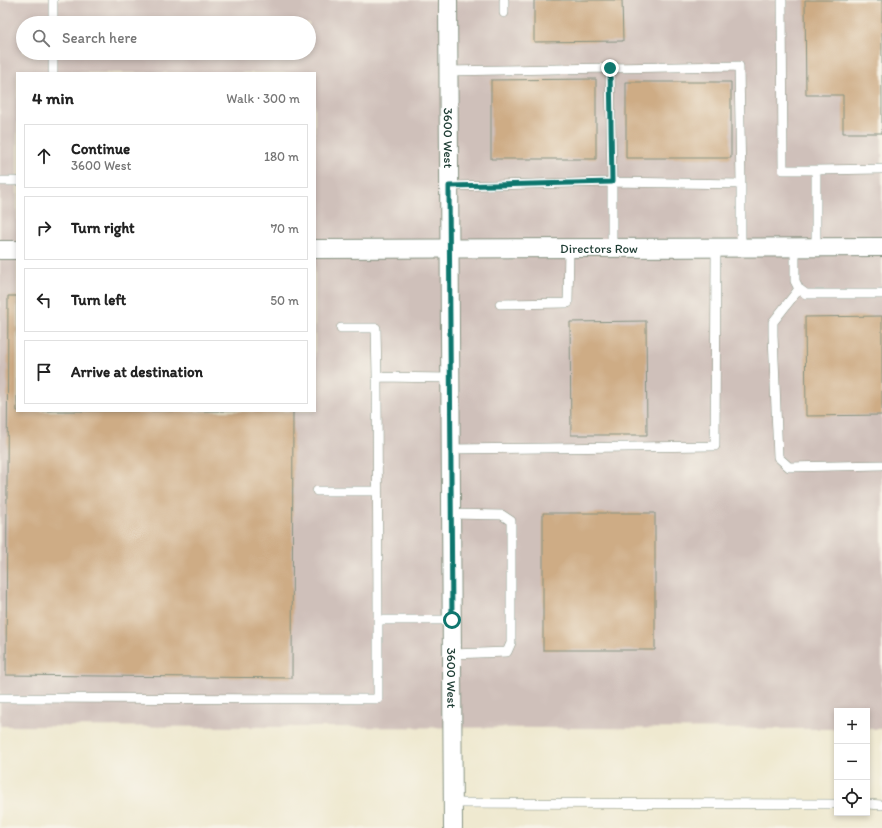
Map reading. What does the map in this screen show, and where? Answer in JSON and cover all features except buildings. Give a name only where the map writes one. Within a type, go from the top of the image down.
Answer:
[{"type":"street","name":"3600 West","points":[[448,0],[453,828]]},
{"type":"street","name":"Directors Row","points":[[316,249],[882,247]]},
{"type":"street","points":[[0,250],[16,250]]},
{"type":"lane","points":[[53,0],[53,16]]},
{"type":"lane","points":[[504,0],[504,13]]},
{"type":"lane","points":[[782,0],[783,170],[882,169]]},
{"type":"lane","points":[[53,60],[53,72]]},
{"type":"lane","points":[[448,71],[739,66],[741,184],[740,248]]},
{"type":"lane","points":[[609,68],[612,248]]},
{"type":"lane","points":[[816,170],[816,248]]},
{"type":"lane","points":[[0,181],[16,181]]},
{"type":"lane","points":[[449,186],[612,182],[741,184]]},
{"type":"lane","points":[[500,304],[568,303],[569,248]]},
{"type":"lane","points":[[451,449],[715,446],[716,248]]},
{"type":"lane","points":[[795,248],[795,281],[799,289],[806,294],[882,294]]},
{"type":"lane","points":[[799,289],[773,322],[778,456],[789,467],[882,465]]},
{"type":"lane","points":[[0,698],[378,699],[376,328],[341,328]]},
{"type":"lane","points":[[377,377],[450,378]]},
{"type":"lane","points":[[317,491],[377,491]]},
{"type":"lane","points":[[451,514],[502,515],[511,521],[511,643],[507,652],[452,654]]},
{"type":"lane","points":[[378,620],[452,620]]},
{"type":"lane","points":[[453,803],[834,804]]},
{"type":"lane","points":[[870,804],[882,804]]},
{"type":"shaded area","points":[[0,0],[882,0],[882,729],[870,729],[870,708],[834,708],[834,729],[0,726]]},
{"type":"route","points":[[452,620],[449,186],[612,182],[610,68]]}]
